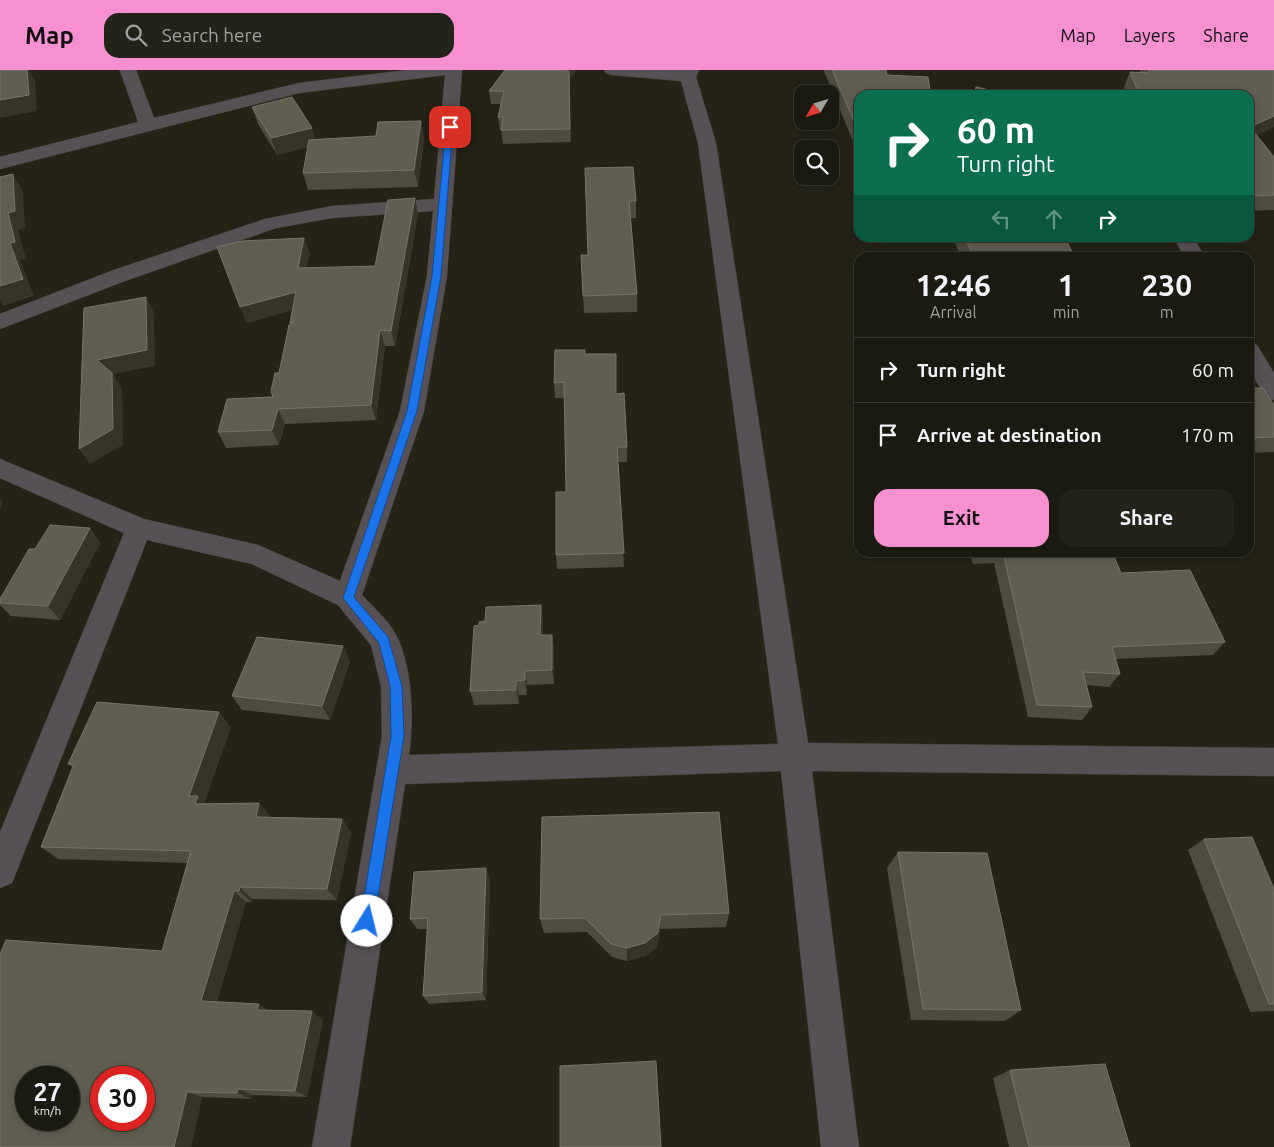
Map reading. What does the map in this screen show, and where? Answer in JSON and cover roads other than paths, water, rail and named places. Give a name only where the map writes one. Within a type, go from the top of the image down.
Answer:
[{"type":"street","points":[[128,70],[148,124]]},
{"type":"street","points":[[0,163],[148,124],[299,88],[448,70]]},
{"type":"street","points":[[348,598],[412,411],[437,276],[454,70]]},
{"type":"street","points":[[612,70],[690,73],[706,143],[795,757],[840,1147]]},
{"type":"street","points":[[0,322],[118,276],[272,223],[332,212],[444,204]]},
{"type":"street","points":[[1254,358],[1274,392]]},
{"type":"street","points":[[0,468],[139,528],[258,555],[348,598],[384,640],[396,686],[398,736],[331,1147]]},
{"type":"street","points":[[0,872],[139,528]]},
{"type":"street","points":[[391,770],[795,757],[1274,762]]}]
